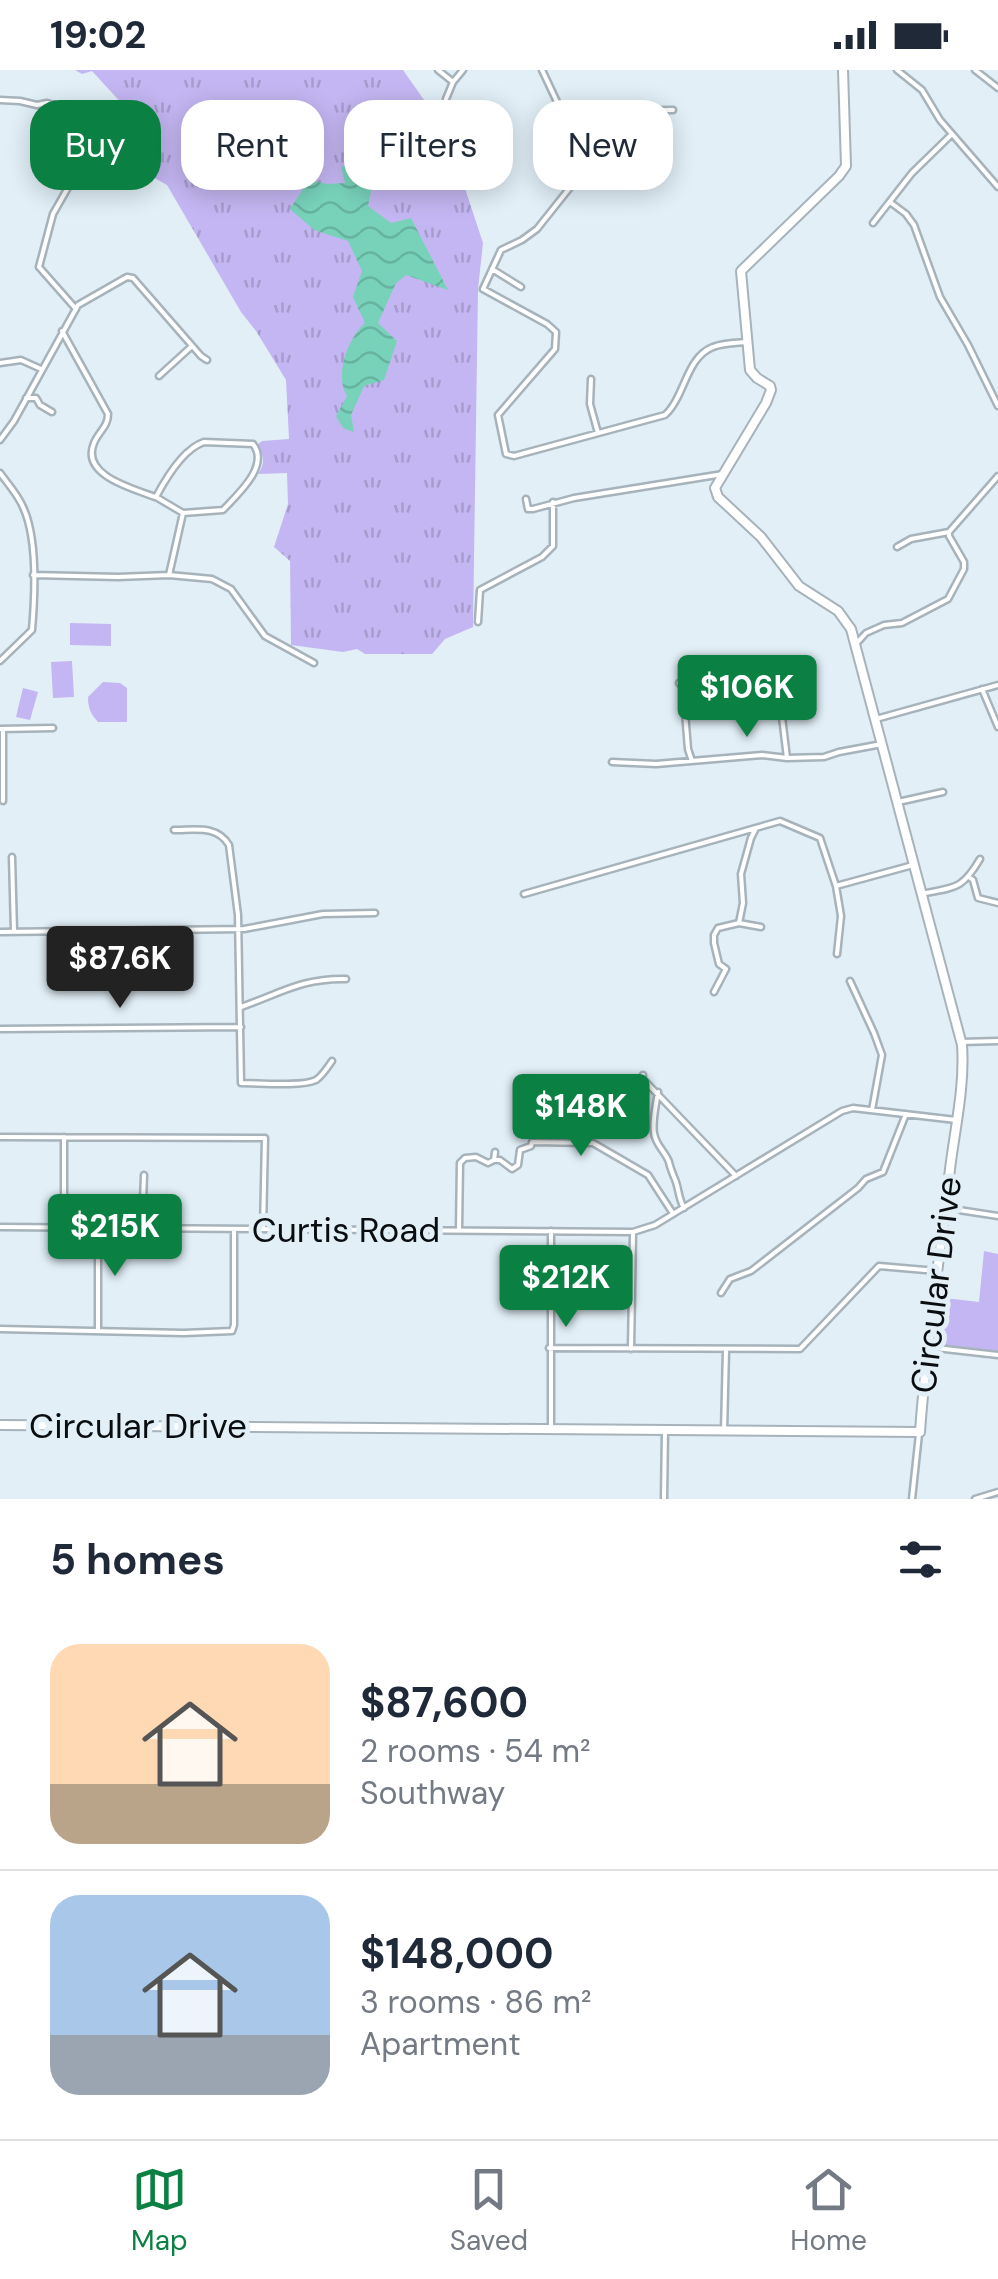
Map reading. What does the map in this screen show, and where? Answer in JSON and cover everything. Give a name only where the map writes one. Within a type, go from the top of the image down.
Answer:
[{"type":"street","points":[[438,70],[453,82]]},
{"type":"street","points":[[446,99],[463,70]]},
{"type":"street","points":[[542,70],[556,100]]},
{"type":"street","points":[[526,498],[528,508],[723,474],[771,390],[750,370],[741,271],[846,166],[843,70]]},
{"type":"street","points":[[898,70],[924,92],[937,115],[998,187]]},
{"type":"street","points":[[975,70],[998,88]]},
{"type":"street","points":[[991,82],[998,74]]},
{"type":"street","points":[[0,100],[48,103],[70,109],[95,128],[78,160],[74,177],[52,214],[39,267],[76,309]]},
{"type":"street","points":[[873,222],[912,173],[952,134]]},
{"type":"street","points":[[568,190],[537,229],[501,250],[482,289],[555,329],[555,349],[498,415],[506,454],[514,456],[667,414],[703,352],[715,346],[747,342]]},
{"type":"street","points":[[890,202],[914,225],[940,297],[998,406]]},
{"type":"street","points":[[492,268],[521,287]]},
{"type":"street","points":[[0,440],[81,302],[130,276],[207,360]]},
{"type":"street","points":[[62,332],[108,414],[108,422],[93,446],[94,462],[110,479],[156,497],[183,513],[213,512],[225,508],[258,466],[260,453],[254,444],[196,444],[168,476],[156,497]]},
{"type":"street","points":[[159,376],[192,346]]},
{"type":"street","points":[[0,363],[21,360],[42,369]]},
{"type":"street","points":[[592,378],[590,404],[598,434]]},
{"type":"street","points":[[26,398],[36,398],[52,412]]},
{"type":"street","points":[[0,474],[25,511],[33,575],[31,631],[0,661]]},
{"type":"street","name":"Circular Drive","points":[[0,1426],[920,1432],[927,1347],[957,1120],[961,1042],[851,630],[838,611],[798,586],[761,537],[718,497],[715,488],[723,474]]},
{"type":"street","points":[[898,546],[911,539],[949,532],[998,476]]},
{"type":"street","points":[[478,622],[480,590],[542,557],[553,546],[554,502]]},
{"type":"street","points":[[170,575],[183,513]]},
{"type":"street","points":[[856,644],[866,633],[902,623],[948,599],[964,569],[949,532]]},
{"type":"street","points":[[33,575],[203,577],[226,585],[265,636],[314,663]]},
{"type":"street","points":[[692,761],[681,685],[760,675],[772,684],[774,706],[782,717],[787,758]]},
{"type":"street","points":[[876,718],[998,685]]},
{"type":"street","points":[[982,689],[998,727]]},
{"type":"street","points":[[4,801],[2,729],[54,728]]},
{"type":"street","points":[[612,762],[656,764],[762,756],[824,757],[882,744]]},
{"type":"street","points":[[898,802],[943,792]]},
{"type":"street","points":[[524,894],[780,821],[820,838],[841,916],[837,954]]},
{"type":"street","points":[[739,923],[743,904],[741,874],[756,828]]},
{"type":"street","points":[[174,830],[214,831],[227,840],[239,929],[242,1083],[313,1081],[332,1061]]},
{"type":"street","points":[[12,857],[14,932]]},
{"type":"street","points":[[922,894],[957,887],[970,877],[980,859]]},
{"type":"street","points":[[836,886],[914,865]]},
{"type":"street","points":[[970,877],[978,898],[998,903]]},
{"type":"street","points":[[0,932],[239,929],[322,914],[375,913]]},
{"type":"street","points":[[714,992],[726,970],[719,964],[714,934],[718,928],[739,923],[761,927]]},
{"type":"street","points":[[241,1008],[304,982],[346,979]]},
{"type":"street","points":[[850,981],[882,1056],[872,1110]]},
{"type":"street","points":[[0,1029],[241,1027]]},
{"type":"street","points":[[961,1042],[998,1041]]},
{"type":"street","points":[[644,1075],[643,1079],[736,1176]]},
{"type":"street","points":[[658,1092],[654,1135],[669,1162],[684,1208]]},
{"type":"street","name":"Curtis Road","points":[[0,1227],[633,1232],[655,1226],[842,1111],[854,1108],[957,1120]]},
{"type":"street","points":[[720,1293],[730,1279],[751,1270],[866,1179],[882,1172],[906,1114]]},
{"type":"street","points":[[0,1137],[265,1138],[264,1229]]},
{"type":"street","points":[[64,1137],[64,1227]]},
{"type":"street","points":[[459,1230],[460,1163],[465,1158],[488,1163],[500,1160],[516,1168],[520,1150],[532,1142],[593,1142],[648,1174],[673,1214]]},
{"type":"street","points":[[494,1160],[495,1152]]},
{"type":"street","points":[[142,1228],[144,1175]]},
{"type":"street","points":[[946,1208],[998,1216]]},
{"type":"street","points":[[98,1228],[98,1331]]},
{"type":"street","points":[[0,1329],[232,1331],[234,1230]]},
{"type":"street","points":[[550,1430],[551,1231]]},
{"type":"street","points":[[631,1349],[633,1232]]},
{"type":"street","points":[[549,1348],[800,1349],[879,1266],[937,1271]]},
{"type":"street","points":[[927,1347],[998,1355]]},
{"type":"street","points":[[724,1431],[726,1350]]},
{"type":"street","points":[[664,1499],[665,1430]]},
{"type":"street","points":[[912,1499],[920,1432]]},
{"type":"street","points":[[975,1499],[998,1492]]},
{"type":"green space","points":[[75,70],[403,70],[424,100],[344,100],[344,190],[466,190],[483,243],[478,289],[473,627],[445,639],[432,654],[365,654],[357,649],[343,652],[291,645],[290,561],[274,547],[288,504],[287,473],[258,474],[263,460],[256,446],[262,441],[289,439],[286,380],[167,185],[161,182],[161,100],[119,100],[92,71],[82,74]]},
{"type":"green space","points":[[70,623],[111,624],[111,646],[70,645]]},
{"type":"green space","points":[[72,661],[74,697],[53,698],[51,662]]},
{"type":"green space","points":[[103,682],[120,683],[127,688],[127,722],[98,722],[92,714],[88,697]]},
{"type":"green space","points":[[23,688],[38,692],[30,720],[16,717]]},
{"type":"green space","points":[[984,1251],[998,1254],[998,1353],[931,1346],[936,1297],[979,1302]]},
{"type":"water","points":[[344,183],[344,190],[371,190],[368,206],[391,223],[411,218],[448,290],[406,275],[396,283],[378,323],[397,341],[384,380],[364,386],[351,415],[354,432],[343,428],[336,416],[347,396],[342,378],[345,357],[365,323],[353,297],[362,271],[348,241],[314,230],[290,209],[302,190],[324,190],[327,184]]}]
